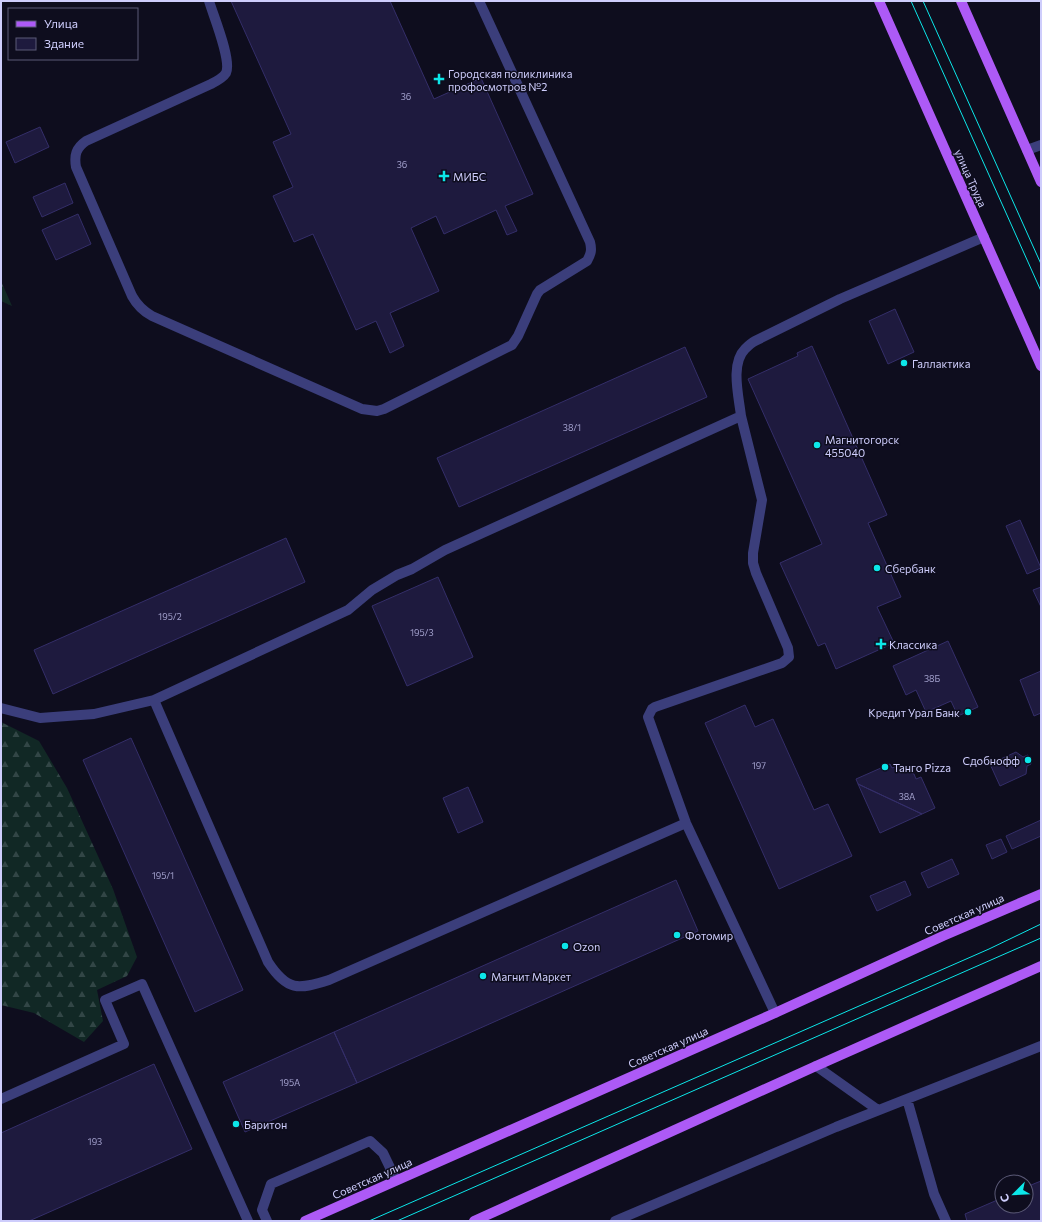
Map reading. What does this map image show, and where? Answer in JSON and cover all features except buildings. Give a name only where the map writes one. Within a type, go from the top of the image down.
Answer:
[{"type":"main road","name":"улица Труда","points":[[879,1],[1041,366]]},
{"type":"main road","points":[[961,1],[1041,182]]},
{"type":"main road","name":"Советская улица","points":[[305,1221],[1041,894]]},
{"type":"main road","points":[[474,1221],[1041,966]]},
{"type":"lane","points":[[209,1],[226,56],[228,66],[226,73],[212,84],[86,141],[76,152],[76,167],[132,296],[144,311],[362,409],[377,411],[384,409],[512,345],[518,336],[540,290],[582,265],[591,255],[592,248],[590,242],[479,1]]},
{"type":"lane","points":[[1027,150],[1041,144]]},
{"type":"lane","points":[[775,1013],[686,823],[649,721],[649,712],[655,707],[782,663],[789,657],[790,652],[753,563],[753,553],[762,500],[741,416],[736,375],[737,361],[744,349],[755,341],[840,299],[984,237]]},
{"type":"lane","points":[[1,708],[40,718],[94,714],[154,700],[348,610],[372,590],[445,550],[741,416]]},
{"type":"lane","points":[[154,700],[268,962],[278,977],[290,986],[310,986],[329,980],[686,823]]},
{"type":"lane","points":[[1,1099],[124,1044],[105,1000],[142,984],[248,1221]]},
{"type":"lane","points":[[615,1221],[878,1110],[1041,1046]]},
{"type":"lane","points":[[816,1066],[878,1110]]},
{"type":"lane","points":[[907,1099],[934,1194],[946,1221]]},
{"type":"lane","points":[[267,1221],[262,1210],[271,1184],[370,1141],[383,1153],[396,1180]]},
{"type":"green space","points":[[1,281],[12,306],[1,301]]},
{"type":"green space","points":[[1,722],[39,741],[67,788],[113,889],[137,957],[127,976],[97,990],[103,1021],[84,1042],[34,1013],[1,1005]]},
{"type":"tram line","points":[[911,1],[1041,291]]},
{"type":"tram line","points":[[923,1],[1041,264]]},
{"type":"tram line","points":[[369,1221],[989,949],[1041,924]]},
{"type":"tram line","points":[[397,1221],[1041,938]]},
{"type":"place","name":"Городская поликлиника профосмотров №2","points":[[439,79]]},
{"type":"place","name":"МИБС","points":[[444,176]]},
{"type":"place","name":"Галлактика","points":[[904,363]]},
{"type":"place","name":"Магнитогорск 455040","points":[[817,445]]},
{"type":"place","name":"Сбербанк","points":[[877,568]]},
{"type":"place","name":"Классика","points":[[881,644]]},
{"type":"place","name":"Кредит Урал Банк","points":[[968,712]]},
{"type":"place","name":"Сдобнофф","points":[[1028,760]]},
{"type":"place","name":"Танго Pizza","points":[[885,767]]},
{"type":"place","name":"Фотомир","points":[[677,935]]},
{"type":"place","name":"Ozon","points":[[565,946]]},
{"type":"place","name":"Магнит Маркет","points":[[483,976]]},
{"type":"place","name":"Баритон","points":[[236,1124]]}]
